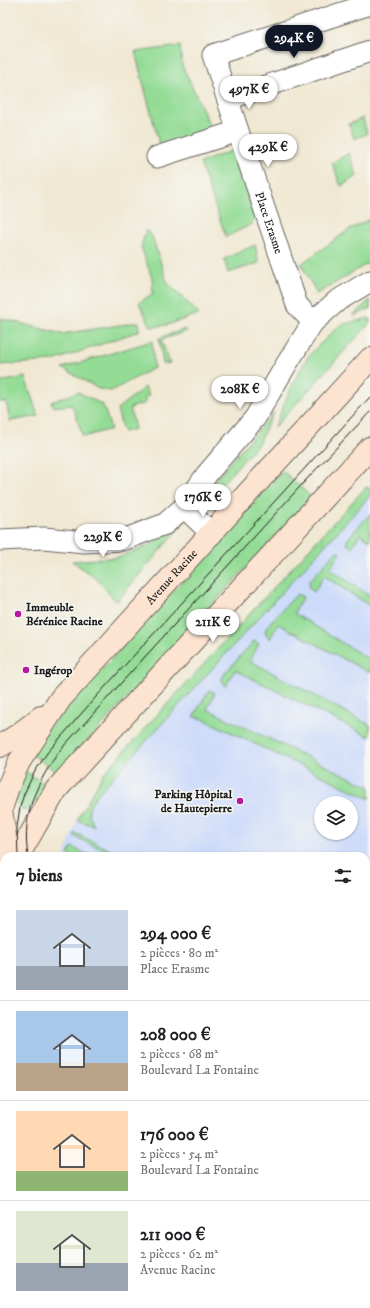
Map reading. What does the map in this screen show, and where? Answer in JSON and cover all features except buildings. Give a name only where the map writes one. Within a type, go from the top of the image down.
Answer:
[{"type":"street","name":"Place Erasme","points":[[313,322],[297,305],[213,55],[370,4]]},
{"type":"street","points":[[228,99],[370,51]]},
{"type":"street","points":[[157,157],[238,131]]},
{"type":"street","points":[[0,540],[44,538],[86,542],[122,540],[165,524],[184,507],[207,474],[255,418],[313,322],[337,301],[370,281]]},
{"type":"street","name":"Avenue Racine","points":[[0,811],[8,787],[19,762],[61,698],[370,359]]},
{"type":"street","points":[[14,841],[63,782],[370,448]]},
{"type":"street","points":[[184,507],[212,534]]},
{"type":"street","points":[[0,746],[31,726],[61,698]]},
{"type":"street","points":[[0,811],[14,841]]},
{"type":"street","points":[[0,811],[14,841]]},
{"type":"shaded area","points":[[370,483],[370,852],[65,852],[77,820],[104,773]]},
{"type":"green space","points":[[180,46],[182,65],[213,132],[160,147],[135,52]]},
{"type":"green space","points":[[363,118],[367,134],[354,139],[349,124]]},
{"type":"green space","points":[[236,149],[255,217],[252,224],[226,237],[200,163]]},
{"type":"green space","points":[[349,153],[357,176],[341,186],[332,163]]},
{"type":"green space","points":[[370,219],[370,262],[317,294],[301,264],[350,229]]},
{"type":"green space","points":[[146,230],[152,236],[167,282],[199,314],[167,325],[151,327],[139,303],[153,293],[152,278],[141,247]]},
{"type":"green space","points":[[255,245],[259,263],[228,273],[224,259]]},
{"type":"green space","points":[[370,300],[370,309],[353,316]]},
{"type":"green space","points":[[0,318],[62,334],[139,322],[139,331],[53,361],[0,365]]},
{"type":"green space","points":[[370,318],[370,323],[274,428],[294,381],[309,355],[340,325]]},
{"type":"green space","points":[[185,329],[187,331],[161,340],[170,363],[163,364],[159,338]]},
{"type":"green space","points":[[152,341],[154,368],[111,391],[99,389],[62,368]]},
{"type":"green space","points":[[25,377],[38,416],[10,421],[6,402],[0,402],[0,382]]},
{"type":"green space","points":[[145,387],[149,396],[144,398],[146,403],[130,408],[135,429],[124,432],[117,409]]},
{"type":"green space","points":[[78,392],[103,405],[111,429],[83,437],[72,405],[54,407],[51,402]]},
{"type":"green space","points":[[274,412],[258,444],[200,508],[195,503]]},
{"type":"green space","points":[[283,471],[311,497],[58,773],[31,754],[47,730]]},
{"type":"green space","points":[[366,487],[370,489],[370,496],[96,796],[89,811],[94,826],[77,820],[104,773]]},
{"type":"green space","points":[[370,514],[370,541],[360,534],[351,548],[347,544],[347,541]]},
{"type":"green space","points":[[187,519],[116,602],[98,580],[72,561],[120,557],[150,545]]},
{"type":"green space","points":[[337,551],[340,553],[330,569],[370,596],[370,606],[324,576],[314,592],[310,588],[310,580]]},
{"type":"green space","points":[[297,594],[303,597],[294,613],[370,660],[370,673],[278,624],[270,639],[265,633],[267,626]]},
{"type":"green space","points":[[254,641],[259,644],[250,661],[370,725],[370,737],[235,670],[226,686],[224,685],[222,679],[224,674]]},
{"type":"green space","points":[[209,690],[215,693],[207,709],[370,787],[370,799],[201,718],[193,717]]},
{"type":"green space","points":[[24,770],[47,786],[35,803],[25,810],[19,807],[15,798],[17,787]]},
{"type":"green space","points":[[75,833],[115,852],[107,852],[74,836]]},
{"type":"green space","points":[[72,847],[83,852],[69,852]]},
{"type":"tram line","points":[[18,852],[17,827],[20,807],[24,794],[34,773],[47,753],[95,698],[370,397]]},
{"type":"tram line","points":[[27,852],[26,841],[27,826],[33,799],[38,786],[52,761],[61,749],[306,480],[370,412]]},
{"type":"place","name":"Immeuble Bérénice Racine","points":[[18,614]]},
{"type":"place","name":"Ingérop","points":[[26,670]]},
{"type":"place","name":"Parking Hôpital de Hautepierre","points":[[240,801]]}]
